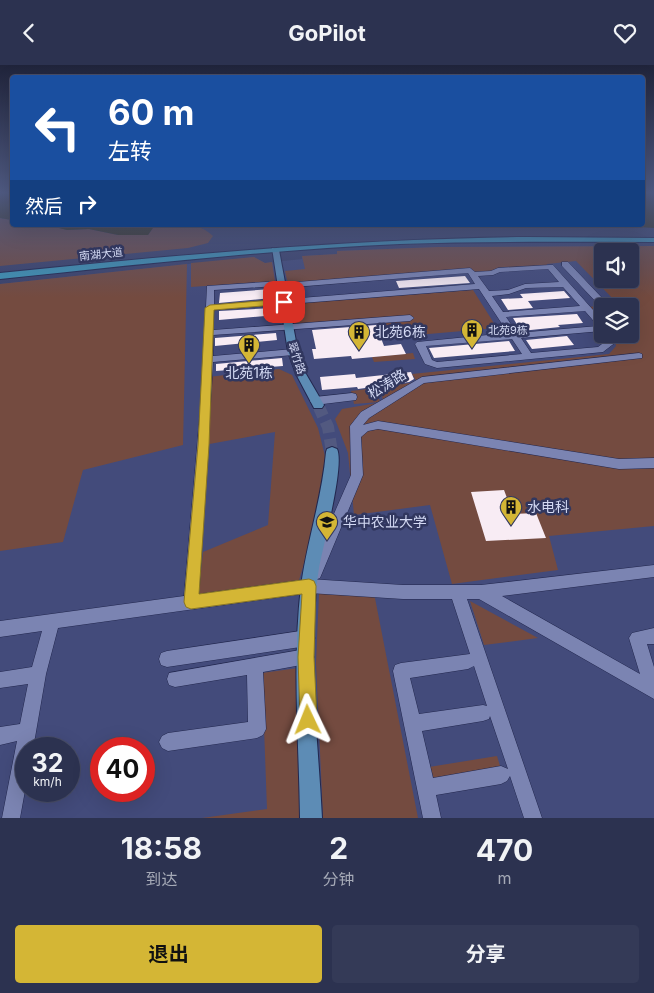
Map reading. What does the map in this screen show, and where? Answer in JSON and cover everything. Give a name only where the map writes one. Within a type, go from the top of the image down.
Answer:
[{"type":"main road","name":"南湖大道","points":[[0,274],[174,255],[401,239],[536,236],[654,238]]},
{"type":"main road","name":"南湖大道","points":[[0,274],[276,249],[469,240],[654,238]]},
{"type":"street","name":"翠竹路","points":[[276,249],[293,352],[301,374],[316,403]]},
{"type":"street","points":[[565,264],[597,298]]},
{"type":"street","points":[[472,274],[493,273],[498,270],[550,267],[594,317]]},
{"type":"street","points":[[191,602],[204,445],[210,289],[470,270],[528,357]]},
{"type":"street","points":[[559,277],[576,276]]},
{"type":"street","points":[[384,277],[391,293]]},
{"type":"street","points":[[210,308],[391,293],[483,290],[510,292],[525,286],[565,284]]},
{"type":"street","points":[[572,291],[590,290]]},
{"type":"street","points":[[500,315],[586,307]]},
{"type":"street","points":[[208,333],[410,318]]},
{"type":"street","points":[[594,328],[420,344],[428,362],[437,365],[600,350],[610,343]]},
{"type":"street","points":[[208,359],[293,352]]},
{"type":"street","name":"松涛路","points":[[355,435],[355,426],[365,415],[422,381],[640,356]]},
{"type":"street","points":[[316,403],[352,397]]},
{"type":"street","points":[[309,586],[357,475],[355,435],[365,428],[378,425],[619,464],[654,463]]},
{"type":"street","points":[[311,818],[306,657],[309,586],[332,477],[332,452]]},
{"type":"street","points":[[0,629],[309,586],[403,592],[480,592],[654,571]]},
{"type":"street","points":[[457,591],[533,818]]},
{"type":"street","points":[[480,592],[654,690]]},
{"type":"street","points":[[11,818],[26,731],[38,674],[52,622]]},
{"type":"street","points":[[654,636],[637,638],[654,690]]},
{"type":"street","points":[[167,659],[307,637]]},
{"type":"street","points":[[175,679],[306,657]]},
{"type":"street","points":[[432,818],[401,671],[468,661]]},
{"type":"street","points":[[168,742],[257,729],[255,665]]},
{"type":"street","points":[[0,679],[38,674]]},
{"type":"street","points":[[412,725],[483,713]]},
{"type":"street","points":[[0,736],[26,731]]},
{"type":"street","points":[[426,788],[501,775]]},
{"type":"shaded area","points":[[0,227],[56,227],[67,230],[89,229],[118,235],[148,235],[154,227],[197,227],[213,236],[208,243],[188,248],[0,266]]},
{"type":"shaded area","points":[[56,227],[154,227],[148,235],[118,235],[89,229],[67,230]]},
{"type":"shaded area","name":"华中农业大学","points":[[594,246],[594,288],[639,288],[639,246],[654,246],[654,818],[0,818],[0,284],[254,257],[265,263],[302,259],[302,256],[337,254],[337,251],[438,247]]},
{"type":"shaded area","points":[[594,246],[594,279],[576,261],[547,264],[547,266],[496,269],[474,273],[471,268],[290,283],[287,280],[285,271],[305,269],[302,256],[337,254],[337,251],[438,247]]},
{"type":"shaded area","points":[[639,246],[654,246],[654,526],[549,536],[558,570],[452,584],[430,505],[354,515],[348,453],[335,419],[342,409],[383,402],[381,387],[417,382],[412,374],[609,354],[616,346],[615,343],[639,343],[639,298],[612,298],[602,288],[639,288]]},
{"type":"shaded area","points":[[254,257],[265,263],[272,262],[275,281],[191,287],[191,263]]},
{"type":"shaded area","points":[[187,264],[183,445],[83,470],[63,542],[0,551],[0,284]]},
{"type":"shaded area","points":[[473,290],[497,328],[383,338],[374,318],[290,324],[286,304]]},
{"type":"shaded area","points":[[594,306],[594,314],[588,307]]},
{"type":"shaded area","points":[[413,353],[415,359],[374,362],[372,357]]},
{"type":"shaded area","points":[[279,369],[292,375],[318,428],[328,468],[322,503],[297,587],[198,600],[203,552],[268,525],[275,432],[204,445],[208,377]]},
{"type":"shaded area","points":[[376,388],[380,402],[354,404],[351,391]]},
{"type":"shaded area","points":[[319,593],[374,593],[418,818],[323,818],[316,663]]},
{"type":"shaded area","points":[[470,601],[538,638],[484,645]]},
{"type":"shaded area","points":[[298,668],[301,818],[202,818],[267,809],[262,673]]},
{"type":"shaded area","points":[[497,756],[501,769],[432,780],[429,767]]},
{"type":"building","points":[[465,276],[470,283],[399,288],[396,281]]},
{"type":"building","points":[[271,289],[272,298],[219,303],[220,293]]},
{"type":"building","points":[[564,291],[570,298],[528,301],[533,308],[508,310],[501,299],[523,298],[520,294]]},
{"type":"building","points":[[275,308],[276,315],[219,320],[219,311]]},
{"type":"building","points":[[577,314],[583,323],[521,331],[513,318]]},
{"type":"building","points":[[376,325],[384,346],[401,344],[406,354],[352,359],[351,356],[314,359],[312,349],[316,349],[312,330]]},
{"type":"building","points":[[276,333],[277,340],[215,346],[215,338]]},
{"type":"building","points":[[567,336],[574,345],[532,349],[526,340]]},
{"type":"building","name":"北苑9栋","points":[[509,341],[515,351],[434,358],[429,348]]},
{"type":"building","name":"北苑1栋","points":[[282,358],[283,366],[216,371],[216,364]]},
{"type":"building","points":[[411,372],[414,379],[409,382],[358,389],[357,387],[322,390],[320,377],[355,374],[356,378]]},
{"type":"building","name":"水电科","points":[[504,490],[513,514],[536,513],[546,538],[486,541],[471,492]]},
{"type":"tunnel","points":[[318,405],[328,427],[332,452]]},
{"type":"place","name":"北苑9栋","points":[[472,349]]},
{"type":"place","name":"北苑6栋","points":[[359,351]]},
{"type":"place","name":"北苑1栋","points":[[249,364]]},
{"type":"place","name":"水电科","points":[[511,526]]},
{"type":"place","name":"华中农业大学","points":[[327,541]]},
{"type":"route","points":[[284,302],[210,308],[204,445],[191,602],[309,586],[306,657],[308,720]]}]
